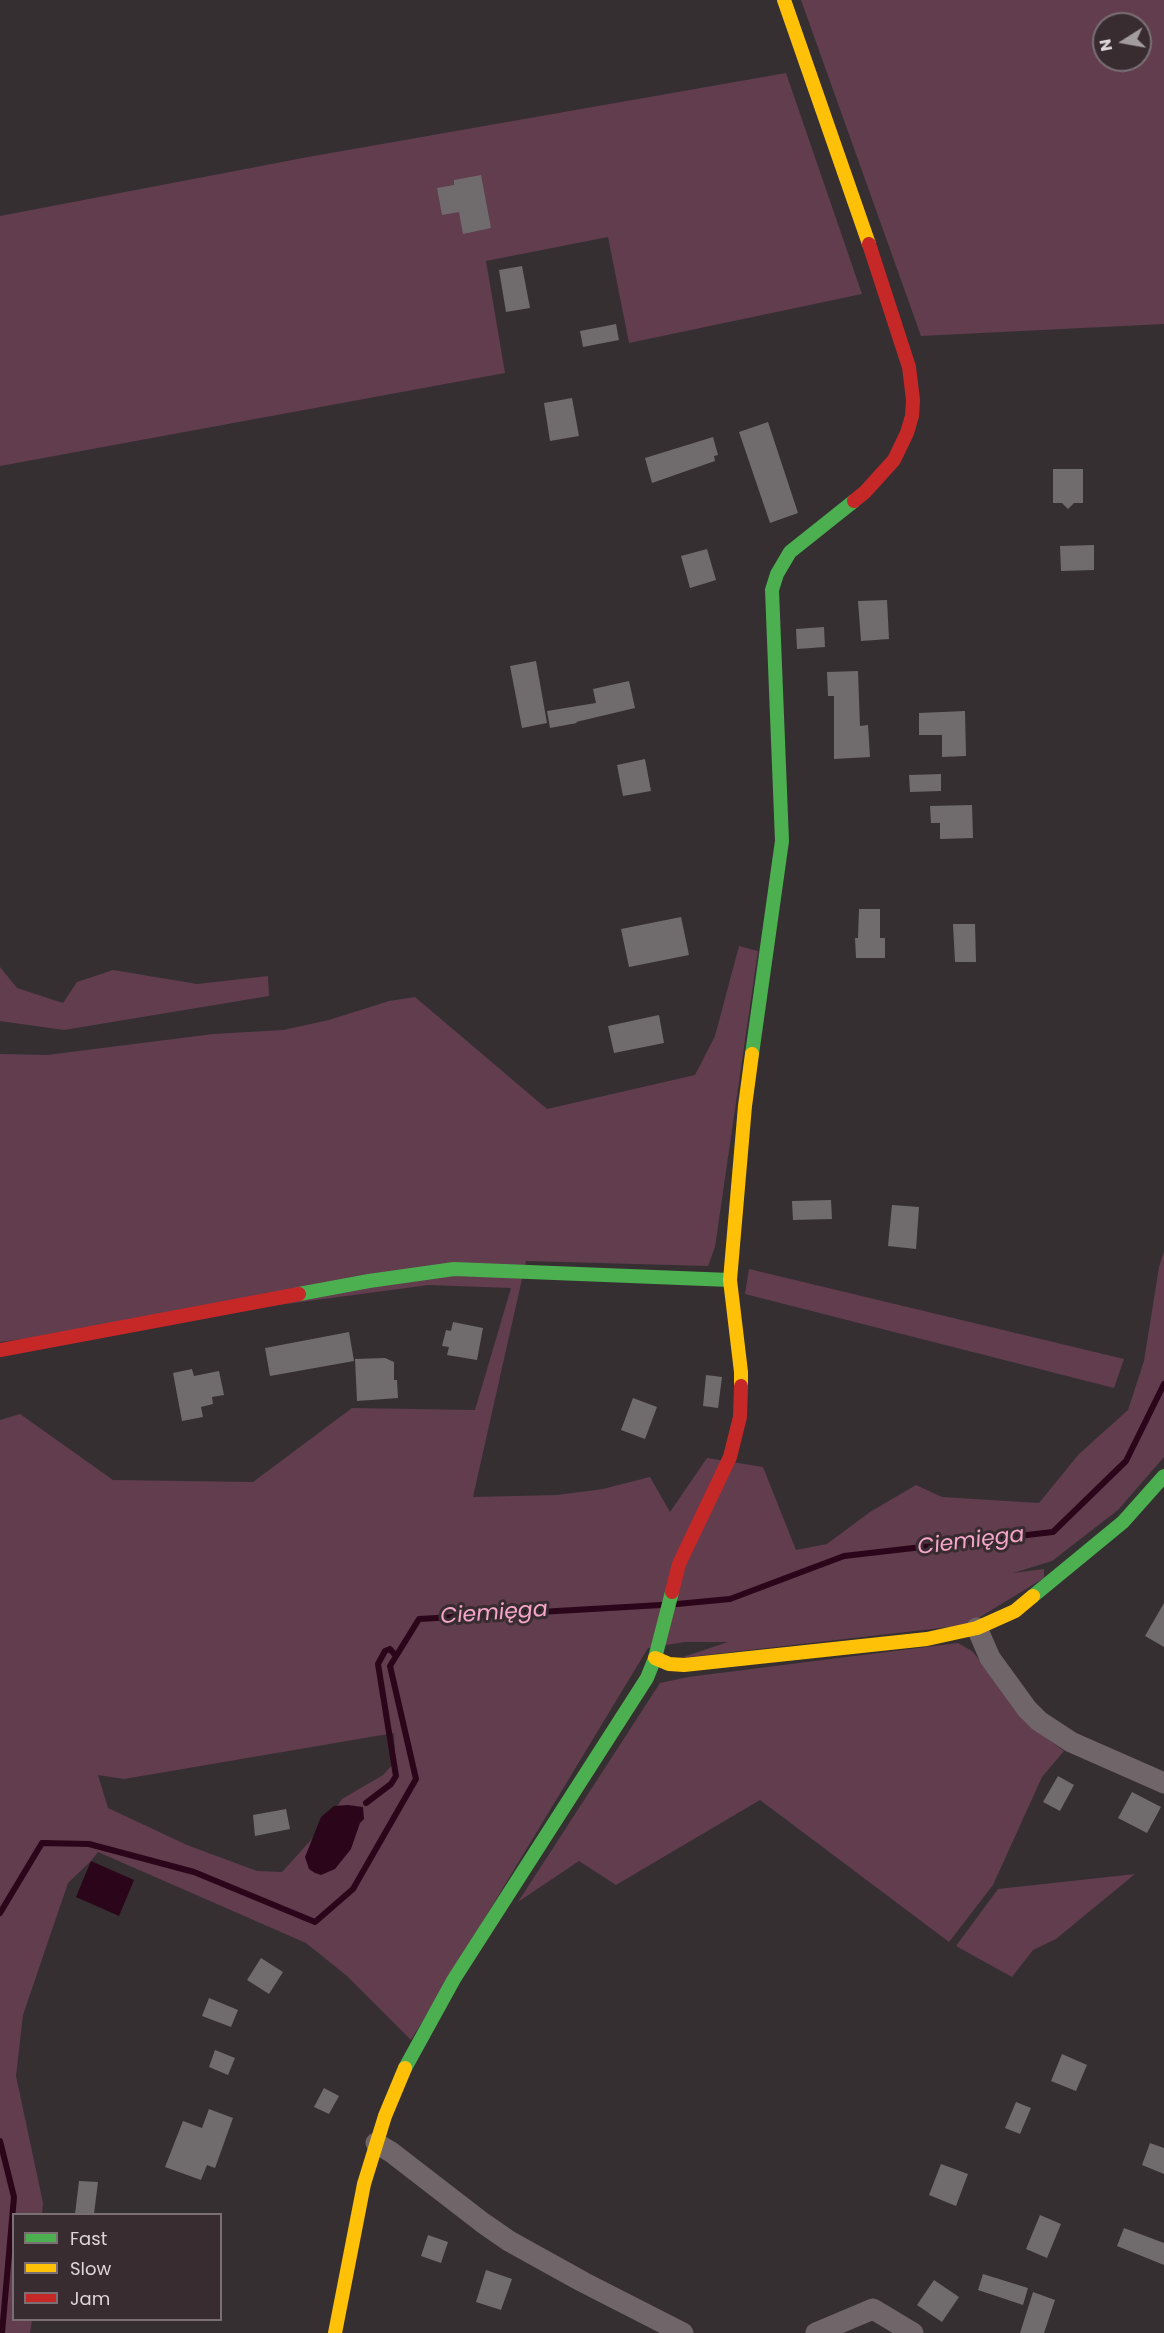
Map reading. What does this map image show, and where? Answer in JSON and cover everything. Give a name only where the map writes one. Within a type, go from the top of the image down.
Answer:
[{"type":"street","points":[[335,2333],[364,2184],[376,2142],[403,2071],[427,2025],[647,1678],[655,1658],[679,1564],[730,1457],[740,1417],[741,1372],[730,1280],[745,1106],[782,841],[772,590],[777,574],[790,552],[865,492],[894,460],[907,433],[912,416],[913,400],[909,367],[898,329],[784,0]]},
{"type":"street","points":[[0,1350],[369,1281],[454,1269],[730,1280]]},
{"type":"street","points":[[655,1658],[669,1664],[684,1665],[927,1639],[977,1628],[1015,1611],[1054,1580],[1123,1522],[1164,1476]]},
{"type":"street","points":[[977,1628],[990,1658],[1039,1722],[1071,1742],[1164,1783]]},
{"type":"street","points":[[376,2142],[509,2241],[601,2292],[683,2333]]},
{"type":"street","points":[[816,2333],[873,2309],[913,2333]]},
{"type":"shaded area","points":[[801,0],[1164,0],[1164,324],[921,336]]},
{"type":"shaded area","points":[[786,73],[862,294],[629,343],[608,237],[486,261],[505,373],[0,466],[0,216],[308,157]]},
{"type":"shaded area","points":[[739,946],[758,951],[715,1247],[708,1266],[526,1261],[473,1497],[557,1495],[603,1489],[650,1477],[670,1512],[707,1458],[763,1467],[796,1550],[827,1544],[870,1512],[916,1485],[942,1497],[1039,1503],[1079,1454],[1128,1410],[1144,1361],[1159,1267],[1164,1251],[1164,1457],[1118,1510],[1052,1561],[1013,1573],[1044,1569],[1044,1578],[967,1625],[680,1658],[728,1642],[685,1642],[648,1648],[411,2040],[347,1976],[306,1943],[98,1852],[68,1883],[23,2015],[16,2076],[43,2203],[42,2213],[12,2213],[12,2321],[32,2321],[30,2333],[0,2333],[0,1420],[20,1414],[113,1480],[253,1482],[352,1408],[475,1410],[511,1288],[429,1285],[0,1342],[0,1054],[47,1055],[213,1034],[283,1030],[329,1020],[389,1001],[415,997],[547,1109],[695,1075],[715,1036]],"holes":[[[394,1733],[395,1762],[383,1775],[342,1799],[322,1828],[282,1872],[257,1871],[187,1845],[108,1808],[98,1775],[124,1779]]]},
{"type":"shaded area","points":[[0,967],[17,988],[63,1003],[77,982],[113,970],[197,984],[268,976],[269,996],[64,1030],[0,1021]]},
{"type":"shaded area","points":[[749,1269],[1124,1359],[1114,1388],[745,1294]]},
{"type":"shaded area","points":[[958,1643],[972,1651],[1042,1735],[1064,1751],[1042,1777],[993,1885],[949,1942],[760,1800],[616,1885],[579,1861],[518,1902],[660,1683],[688,1677]]},
{"type":"shaded area","points":[[334,1806],[363,1807],[364,1819],[360,1823],[351,1849],[335,1869],[321,1875],[315,1873],[309,1869],[305,1857],[321,1817]]},
{"type":"shaded area","points":[[91,1861],[134,1880],[119,1916],[76,1897]]},
{"type":"shaded area","points":[[1135,1874],[1056,1939],[1033,1950],[1012,1977],[956,1946],[998,1889]]},
{"type":"building","points":[[481,175],[491,228],[463,234],[459,212],[442,215],[437,188],[454,185],[454,180]]},
{"type":"building","points":[[522,266],[530,308],[506,312],[499,270]]},
{"type":"building","points":[[616,324],[619,340],[583,347],[580,331]]},
{"type":"building","points":[[572,398],[579,436],[550,441],[544,403]]},
{"type":"building","points":[[768,422],[798,513],[770,523],[739,432]]},
{"type":"building","points":[[713,437],[718,455],[714,456],[715,461],[652,483],[645,458]]},
{"type":"building","points":[[1053,469],[1083,469],[1083,503],[1074,503],[1068,509],[1062,503],[1053,503]]},
{"type":"building","points":[[1094,545],[1094,570],[1061,571],[1060,546]]},
{"type":"building","points":[[707,549],[716,580],[690,588],[681,556]]},
{"type":"building","points":[[887,600],[889,639],[861,641],[858,601]]},
{"type":"building","points":[[824,627],[825,647],[797,649],[796,629]]},
{"type":"building","points":[[536,661],[547,723],[522,728],[510,666]]},
{"type":"building","points":[[858,671],[860,726],[868,725],[870,757],[834,759],[834,696],[828,696],[827,672]]},
{"type":"building","points":[[629,681],[635,708],[550,728],[547,711],[596,703],[593,689]]},
{"type":"building","points":[[965,711],[966,756],[942,757],[942,735],[919,735],[919,713]]},
{"type":"building","points":[[645,759],[651,791],[623,796],[617,765]]},
{"type":"building","points":[[941,774],[941,791],[910,792],[909,775]]},
{"type":"building","points":[[972,805],[973,838],[940,839],[940,823],[931,823],[930,806]]},
{"type":"building","points":[[859,909],[880,909],[880,938],[885,938],[885,958],[856,958],[855,938],[858,938]]},
{"type":"building","points":[[681,917],[689,955],[629,967],[621,929]]},
{"type":"building","points":[[953,924],[975,924],[976,962],[955,962]]},
{"type":"building","points":[[659,1015],[664,1043],[614,1053],[608,1026]]},
{"type":"building","points":[[831,1200],[832,1219],[793,1220],[792,1201]]},
{"type":"building","points":[[892,1205],[919,1207],[916,1249],[888,1246]]},
{"type":"building","points":[[453,1322],[483,1328],[477,1360],[447,1355],[449,1347],[442,1346],[446,1330],[451,1331]]},
{"type":"building","points":[[349,1332],[354,1361],[270,1376],[265,1348]]},
{"type":"building","points":[[385,1358],[394,1362],[394,1380],[397,1380],[398,1398],[357,1401],[355,1359]]},
{"type":"building","points":[[192,1369],[194,1376],[219,1371],[224,1395],[212,1397],[213,1404],[201,1407],[203,1417],[182,1421],[173,1373]]},
{"type":"building","points":[[706,1375],[722,1377],[718,1408],[703,1406]]},
{"type":"building","points":[[633,1398],[657,1407],[645,1439],[621,1430]]},
{"type":"building","points":[[1164,1603],[1164,1647],[1145,1636]]},
{"type":"building","points":[[1058,1776],[1074,1785],[1060,1811],[1043,1802]]},
{"type":"building","points":[[1132,1792],[1161,1807],[1147,1833],[1118,1818]]},
{"type":"building","points":[[286,1809],[290,1829],[255,1836],[253,1815]]},
{"type":"building","points":[[261,1958],[283,1972],[269,1994],[247,1980]]},
{"type":"building","points":[[209,1998],[238,2010],[231,2027],[202,2016]]},
{"type":"building","points":[[215,2050],[235,2058],[228,2075],[209,2067]]},
{"type":"building","points":[[1062,2054],[1087,2065],[1076,2091],[1051,2081]]},
{"type":"building","points":[[324,2088],[339,2096],[329,2114],[314,2107]]},
{"type":"building","points":[[1016,2102],[1031,2108],[1020,2134],[1005,2128]]},
{"type":"building","points":[[209,2109],[233,2118],[215,2168],[207,2165],[201,2180],[165,2167],[183,2121],[202,2128]]},
{"type":"building","points":[[1150,2143],[1164,2148],[1164,2174],[1142,2165]]},
{"type":"building","points":[[941,2164],[968,2174],[956,2206],[929,2195]]},
{"type":"building","points":[[79,2181],[98,2182],[94,2213],[75,2213]]},
{"type":"building","points":[[1040,2215],[1061,2224],[1047,2258],[1026,2249]]},
{"type":"building","points":[[1124,2228],[1164,2243],[1164,2265],[1117,2246]]},
{"type":"building","points":[[428,2235],[448,2242],[441,2263],[421,2256]]},
{"type":"building","points":[[486,2270],[512,2279],[501,2310],[476,2302]]},
{"type":"building","points":[[983,2274],[1028,2288],[1023,2305],[978,2290]]},
{"type":"building","points":[[934,2280],[959,2297],[942,2322],[917,2305]]},
{"type":"building","points":[[1033,2292],[1055,2300],[1044,2333],[1020,2333]]},
{"type":"waterway","name":"Ciemięga","points":[[677,1604],[730,1599],[844,1556],[1053,1532],[1126,1461],[1164,1384]]},
{"type":"waterway","name":"Ciemięga","points":[[0,1913],[42,1843],[89,1844],[194,1872],[315,1922],[353,1889],[416,1779],[390,1666],[419,1619],[661,1605]]},
{"type":"waterway","points":[[366,1803],[391,1784],[396,1776],[378,1664],[385,1651],[390,1649],[396,1656]]},
{"type":"waterway","name":"Ciemięga","points":[[0,2141],[14,2197],[13,2213]]},
{"type":"waterway","name":"Ciemięga","points":[[2,2333],[12,2220]]},
{"type":"traffic: fast","points":[[752,1054],[782,841],[772,590],[777,574],[790,552],[854,501]]},
{"type":"traffic: fast","points":[[299,1294],[454,1269],[730,1280]]},
{"type":"traffic: fast","points":[[1033,1596],[1123,1522],[1164,1476]]},
{"type":"traffic: fast","points":[[405,2068],[454,1979],[647,1678],[655,1658],[672,1592]]},
{"type":"traffic: slow","points":[[784,0],[869,244]]},
{"type":"traffic: slow","points":[[741,1386],[730,1280],[745,1106],[752,1054]]},
{"type":"traffic: slow","points":[[655,1658],[669,1664],[684,1665],[927,1639],[977,1628],[1015,1611],[1033,1596]]},
{"type":"traffic: slow","points":[[335,2333],[364,2184],[385,2116],[405,2068]]},
{"type":"traffic: jam","points":[[854,501],[894,460],[907,433],[912,416],[913,400],[909,367],[869,244]]},
{"type":"traffic: jam","points":[[0,1350],[299,1294]]},
{"type":"traffic: jam","points":[[672,1592],[679,1564],[730,1457],[740,1417],[741,1386]]}]
